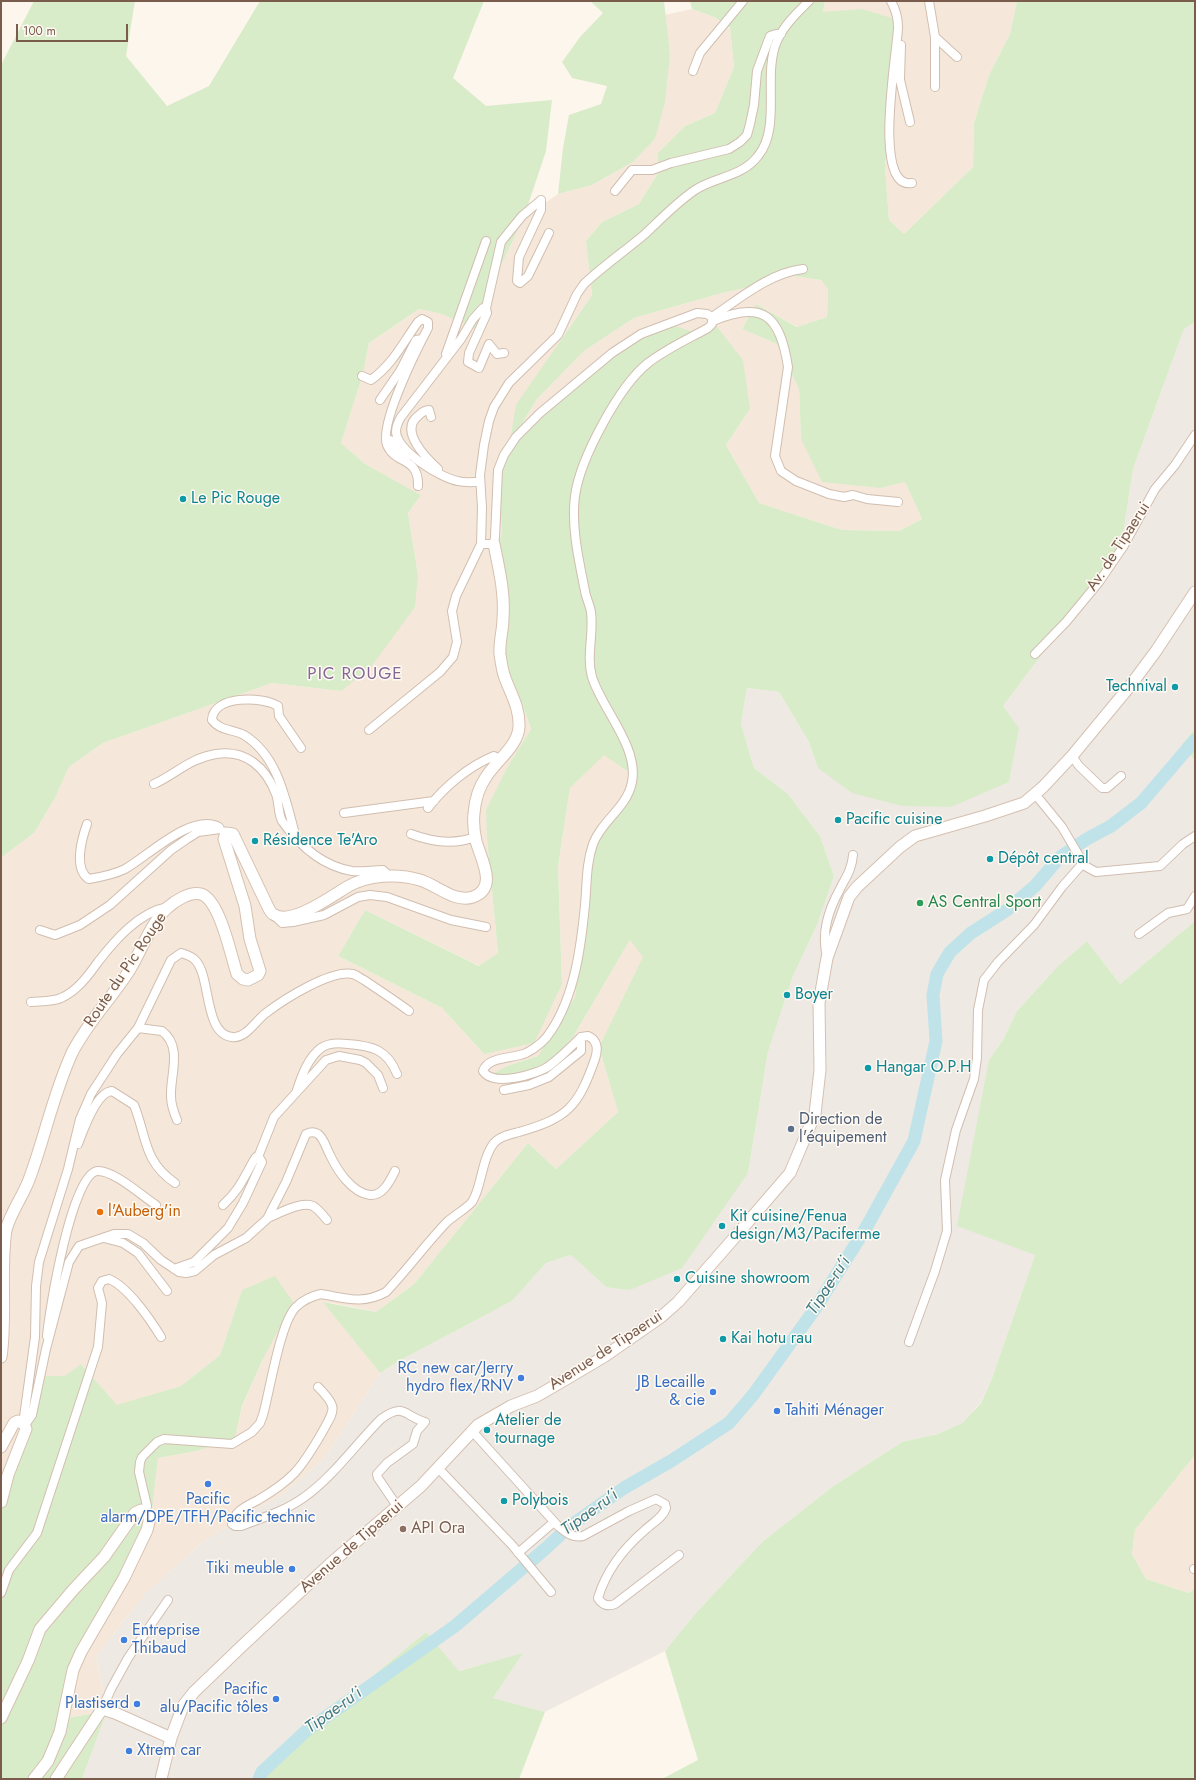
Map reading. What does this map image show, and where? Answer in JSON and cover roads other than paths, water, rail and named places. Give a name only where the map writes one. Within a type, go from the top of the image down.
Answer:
[{"type":"street","points":[[693,71],[700,53],[743,1]]},
{"type":"street","points":[[369,730],[440,672],[453,657],[456,642],[452,611],[456,596],[481,544],[482,508],[480,482],[484,445],[489,421],[494,407],[509,383],[558,335],[577,294],[584,284],[644,234],[684,198],[697,189],[724,179],[743,168],[761,152],[764,147],[769,127],[771,63],[777,41],[791,19],[809,1]]},
{"type":"street","points":[[891,1],[898,16],[901,41],[900,80],[910,122]]},
{"type":"street","points":[[929,1],[935,37],[935,87]]},
{"type":"street","points":[[898,16],[888,128],[895,171],[901,182],[912,183]]},
{"type":"street","points":[[615,191],[632,170],[652,170],[671,163],[729,149],[740,142],[747,135],[750,124],[760,58],[770,36],[781,34]]},
{"type":"street","points":[[935,37],[957,57]]},
{"type":"street","points":[[504,352],[497,354],[489,344],[479,368],[468,362],[469,353],[487,313],[486,308],[501,242],[522,216],[541,200],[541,210],[519,257],[516,282],[520,283],[528,276],[549,233]]},
{"type":"street","points":[[445,359],[486,241]]},
{"type":"street","points":[[145,1512],[147,1506],[139,1472],[142,1457],[157,1442],[164,1439],[232,1444],[252,1432],[260,1423],[264,1415],[284,1334],[290,1316],[296,1307],[315,1295],[320,1294],[363,1300],[373,1299],[386,1292],[446,1223],[471,1203],[477,1191],[481,1172],[495,1142],[502,1137],[554,1121],[565,1113],[575,1102],[584,1086],[596,1054],[595,1041],[588,1036],[581,1037],[548,1066],[530,1074],[499,1079],[491,1078],[483,1071],[485,1066],[492,1062],[524,1054],[535,1048],[544,1041],[553,1029],[573,979],[585,906],[588,864],[593,845],[603,827],[619,810],[628,795],[633,779],[633,769],[628,752],[614,719],[592,678],[589,658],[591,613],[585,594],[576,544],[575,495],[592,446],[602,424],[628,384],[647,364],[672,347],[708,328],[712,319],[762,284],[794,270],[803,269]]},
{"type":"street","points":[[416,459],[399,440],[396,433],[397,426],[411,403],[461,339],[473,319],[483,308],[486,308]]},
{"type":"street","points":[[712,319],[735,313],[757,311],[769,317],[777,328],[786,355],[788,367],[775,456],[781,471],[796,481],[829,494],[844,497],[853,495],[867,499],[898,502]]},
{"type":"street","points":[[273,914],[280,917],[305,912],[357,881],[388,876],[420,880],[451,895],[464,898],[473,897],[480,893],[486,878],[486,871],[476,837],[474,814],[480,789],[486,777],[511,746],[519,729],[519,714],[504,675],[500,653],[504,599],[494,544],[496,491],[500,462],[509,446],[540,413],[612,353],[641,334],[697,313],[707,314],[712,319]]},
{"type":"street","points":[[362,376],[371,380],[382,372],[394,360],[409,334],[422,319],[428,322],[392,406],[387,423],[386,442],[391,452],[416,469],[418,486]]},
{"type":"street","points":[[380,400],[400,371],[416,340],[422,339]]},
{"type":"street","points":[[431,417],[429,410],[421,413],[412,423],[410,432],[426,456],[447,477]]},
{"type":"street","name":"Av. de Tipaerui","points":[[1034,654],[1066,622],[1099,582],[1122,547],[1155,489],[1175,465],[1195,435]]},
{"type":"street","points":[[386,442],[390,440],[404,454],[416,459],[447,477],[457,481],[480,482]]},
{"type":"street","points":[[481,544],[494,544]]},
{"type":"street","name":"Avenue de Tipaerui","points":[[161,1779],[171,1738],[183,1706],[194,1692],[330,1564],[425,1482],[472,1431],[488,1418],[511,1406],[537,1396],[605,1356],[665,1314],[687,1292],[790,1173],[815,1114],[820,1070],[819,1003],[827,958],[849,897],[857,887],[900,847],[915,836],[1006,810],[1024,803],[1035,794],[1072,756],[1156,651],[1195,592]]},
{"type":"street","points":[[296,836],[282,787],[266,755],[244,736],[219,727],[215,724],[212,720],[213,712],[218,707],[239,700],[252,699],[272,702],[278,706],[279,716],[301,748]]},
{"type":"street","points":[[154,784],[178,768],[213,755],[233,753],[254,760],[266,775],[276,795],[281,819],[304,848],[322,861],[352,870],[383,870],[388,876]]},
{"type":"street","points":[[428,808],[434,800],[456,780],[487,759],[494,756],[500,759]]},
{"type":"street","points":[[1072,756],[1079,766],[1102,788],[1107,788],[1121,776]]},
{"type":"street","points":[[1035,794],[1052,814],[1072,842],[1085,866],[1096,872],[1153,868],[1160,866],[1183,844],[1195,836]]},
{"type":"street","points":[[344,813],[434,800]]},
{"type":"street","points":[[87,824],[81,839],[80,851],[82,870],[89,879],[107,876],[125,869],[152,849],[186,830],[203,823],[215,825],[223,831],[232,834],[268,907],[282,923],[293,922],[324,914],[358,898],[370,895],[387,897],[451,920],[486,927]]},
{"type":"street","points":[[40,930],[55,935],[80,925],[110,905],[187,839],[203,831],[223,831]]},
{"type":"street","name":"Route du Pic Rouge","points":[[1,1357],[4,1322],[3,1256],[5,1231],[9,1219],[29,1180],[72,1053],[84,1033],[129,970],[144,940],[168,907],[178,899],[193,894],[205,896],[211,903],[221,922],[237,974],[243,979],[248,980],[258,975],[259,967],[250,939],[246,906],[224,839],[223,831]]},
{"type":"street","points":[[411,834],[439,842],[465,841],[476,837]]},
{"type":"street","points":[[827,958],[824,940],[826,923],[833,903],[853,866],[853,855]]},
{"type":"street","points":[[909,1342],[935,1271],[947,1231],[945,1180],[956,1130],[974,1079],[977,1058],[978,1010],[984,980],[998,962],[1034,926],[1081,860]]},
{"type":"street","points":[[1139,934],[1168,913],[1187,909],[1195,896]]},
{"type":"street","points":[[31,1002],[50,1001],[62,998],[74,990],[87,977],[114,943],[131,927],[155,909],[168,907]]},
{"type":"street","points":[[23,1424],[35,1337],[36,1286],[39,1262],[68,1169],[80,1119],[91,1094],[117,1054],[138,1028],[172,960],[181,953],[190,956],[197,962],[214,1020],[225,1035],[233,1038],[239,1037],[248,1031],[265,1014],[291,995],[329,977],[353,974],[384,992],[409,1011]]},
{"type":"street","points":[[138,1028],[162,1031],[171,1043],[174,1053],[171,1096],[173,1110],[177,1120]]},
{"type":"street","points":[[504,1090],[529,1085],[549,1077],[581,1051],[581,1037]]},
{"type":"street","points":[[297,1093],[303,1072],[309,1061],[322,1047],[336,1043],[367,1045],[375,1048],[389,1058],[397,1074]]},
{"type":"street","points":[[223,1205],[235,1194],[254,1160],[258,1157],[274,1117],[326,1060],[339,1056],[366,1063],[378,1075],[383,1088]]},
{"type":"street","points":[[68,1169],[91,1113],[105,1093],[112,1091],[134,1105],[149,1154],[156,1167],[175,1183]]},
{"type":"street","points":[[267,1219],[286,1182],[306,1134],[311,1132],[317,1133],[323,1139],[345,1179],[360,1193],[371,1195],[378,1194],[390,1184],[395,1171]]},
{"type":"street","points":[[174,1269],[194,1262],[228,1228],[258,1174],[262,1159],[258,1157]]},
{"type":"street","points":[[46,1349],[48,1322],[62,1247],[82,1185],[86,1179],[91,1173],[98,1171],[111,1175],[156,1205]]},
{"type":"street","points":[[23,1424],[32,1415],[46,1349],[69,1262],[79,1246],[114,1234],[128,1234],[143,1243],[161,1260],[174,1269],[186,1273],[195,1271],[214,1255],[246,1238],[267,1219],[282,1212],[307,1204],[315,1207],[327,1220]]},
{"type":"street","points":[[103,1238],[123,1243],[138,1253],[167,1291]]},
{"type":"street","points":[[1,1593],[9,1570],[37,1533],[69,1437],[98,1347],[102,1303],[98,1288],[102,1281],[109,1279],[117,1282],[152,1322],[161,1337]]},
{"type":"street","points":[[318,1387],[331,1401],[333,1408],[329,1420],[304,1463],[296,1474],[277,1489],[238,1511],[232,1524],[235,1526],[241,1526],[288,1507],[301,1500],[312,1492],[381,1419],[390,1412],[396,1411],[408,1412],[425,1422],[417,1431],[413,1444],[387,1463],[378,1474],[378,1478],[398,1506]]},
{"type":"street","points":[[1,1447],[14,1423],[18,1421],[23,1424],[26,1429],[8,1475],[1,1501]]},
{"type":"street","points":[[472,1431],[556,1524],[575,1537],[583,1536],[629,1511],[656,1499],[665,1504],[666,1508],[662,1516],[644,1530],[616,1560],[609,1570],[598,1598],[600,1602],[606,1605],[615,1604],[679,1555]]},
{"type":"street","points":[[438,1468],[518,1553],[551,1592]]},
{"type":"street","points":[[1,1718],[28,1661],[40,1629],[104,1557],[135,1513],[141,1510],[145,1512],[149,1515],[147,1530],[118,1589],[81,1652],[73,1670],[60,1732],[48,1761],[34,1779]]},
{"type":"street","points":[[518,1553],[556,1524]]},
{"type":"street","points":[[56,1779],[102,1709],[128,1658],[168,1600]]},
{"type":"street","points":[[102,1709],[115,1713],[171,1738]]},
{"type":"waterway","name":"Tipae-ru’i","points":[[259,1779],[262,1772],[306,1731],[455,1626],[570,1526],[624,1488],[671,1461],[729,1423],[753,1395],[815,1309],[867,1226],[914,1141],[936,1041],[933,995],[937,974],[950,952],[971,933],[1007,910],[1035,886],[1060,857],[1085,840],[1111,826],[1141,803],[1195,740]]},
{"type":"place","name":"Le Pic Rouge","points":[[183,499]]},
{"type":"place","name":"Technival","points":[[1175,687]]},
{"type":"place","name":"Pacific cuisine","points":[[838,820]]},
{"type":"place","name":"Résidence Te'Aro","points":[[255,841]]},
{"type":"place","name":"Dépôt central","points":[[990,859]]},
{"type":"place","name":"AS Central Sport","points":[[920,903]]},
{"type":"place","name":"Boyer","points":[[787,995]]},
{"type":"place","name":"Hangar O.P.H","points":[[868,1068]]},
{"type":"place","name":"Direction de l'équipement","points":[[791,1129]]},
{"type":"place","name":"l'Auberg'in","points":[[100,1212]]},
{"type":"place","name":"Kit cuisine/Fenua design/M3/Paciferme","points":[[722,1226]]},
{"type":"place","name":"Cuisine showroom","points":[[677,1279]]},
{"type":"place","name":"Kai hotu rau","points":[[723,1339]]},
{"type":"place","name":"RC new car/Jerry hydro flex/RNV","points":[[521,1378]]},
{"type":"place","name":"JB Lecaille & cie","points":[[713,1392]]},
{"type":"place","name":"Tahiti Ménager","points":[[777,1411]]},
{"type":"place","name":"Atelier de tournage","points":[[487,1430]]},
{"type":"place","name":"Pacific alarm/DPE/TFH/Pacific technic","points":[[208,1484]]},
{"type":"place","name":"Polybois","points":[[504,1501]]},
{"type":"place","name":"API Ora","points":[[403,1529]]},
{"type":"place","name":"Tiki meuble","points":[[292,1569]]},
{"type":"place","name":"Entreprise Thibaud","points":[[124,1640]]},
{"type":"place","name":"Pacific alu/Pacific tôles","points":[[276,1699]]},
{"type":"place","name":"Plastiserd","points":[[137,1704]]},
{"type":"place","name":"Xtrem car","points":[[129,1751]]},
{"type":"district","name":"PIC ROUGE","points":[[355,675]]}]
